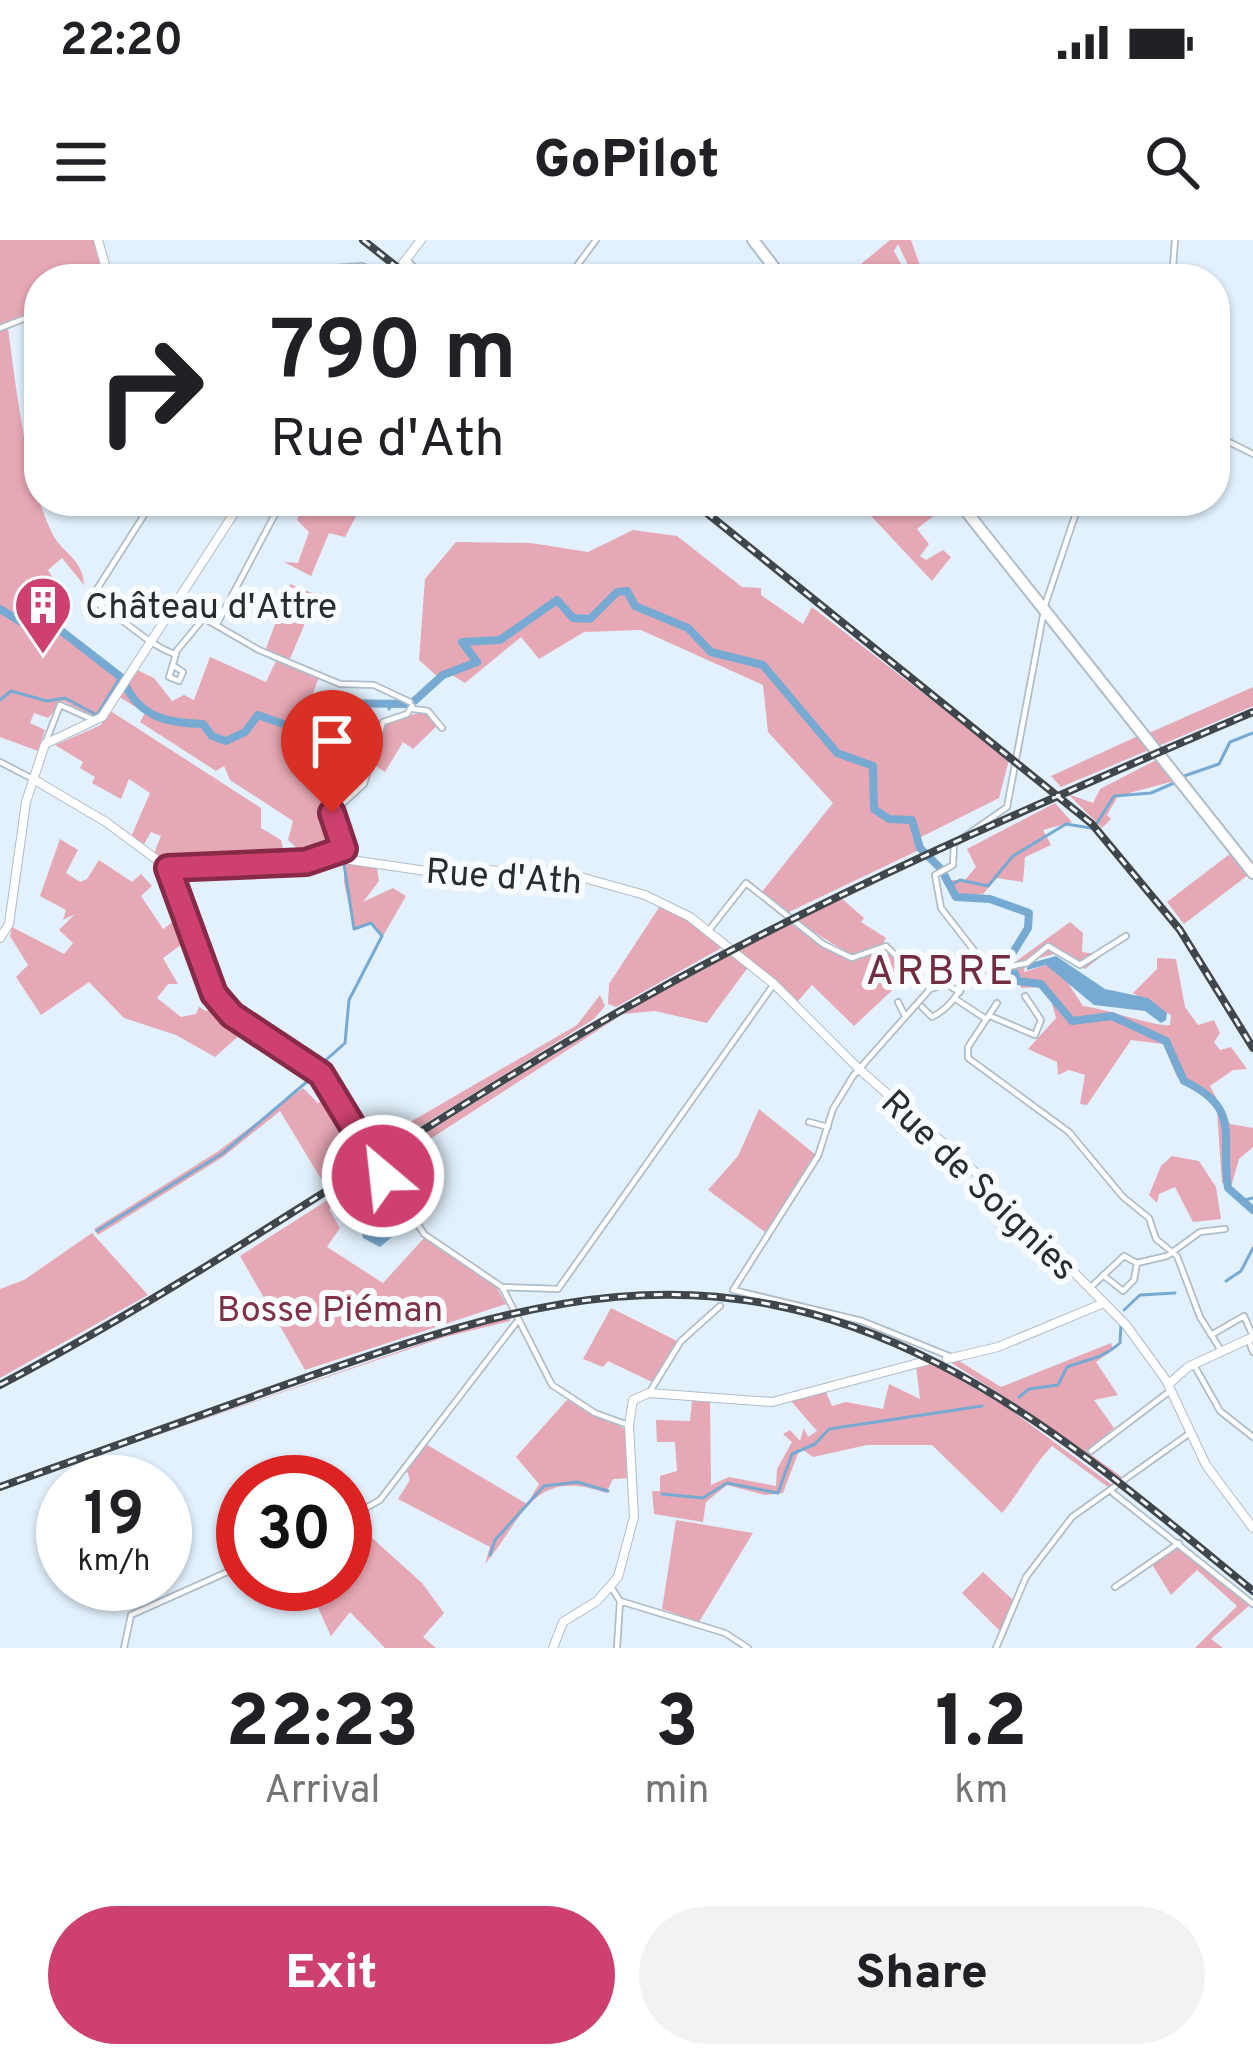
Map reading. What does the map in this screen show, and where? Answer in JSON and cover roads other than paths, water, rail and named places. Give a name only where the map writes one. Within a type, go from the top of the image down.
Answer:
[{"type":"main road","points":[[753,240],[771,264]]},
{"type":"main road","points":[[970,516],[1253,873]]},
{"type":"street","points":[[402,264],[421,240]]},
{"type":"street","points":[[406,259],[410,264]]},
{"type":"street","points":[[143,516],[90,600],[149,644],[176,654]]},
{"type":"street","points":[[45,744],[95,721],[232,516]]},
{"type":"street","points":[[218,622],[274,516]]},
{"type":"street","points":[[1075,516],[1044,610],[1003,813],[954,844],[954,860],[937,874],[941,908],[973,943],[991,973],[1031,960],[1048,946],[1080,965],[1126,936]]},
{"type":"street","points":[[176,602],[203,619],[218,622],[259,650],[332,681],[374,685],[428,711],[442,728]]},
{"type":"street","points":[[173,666],[176,654],[203,619]]},
{"type":"street","points":[[0,938],[8,924],[33,779],[60,705],[95,721]]},
{"type":"street","points":[[344,849],[330,815],[364,784],[383,722],[411,706]]},
{"type":"street","points":[[0,762],[106,822],[168,868],[214,994],[232,1015],[321,1074],[424,1234],[502,1287],[552,1385],[595,1413],[629,1425]]},
{"type":"street","name":"Rue d'Ath","points":[[319,860],[344,849],[361,862]]},
{"type":"street","name":"Rue d'Ath","points":[[168,868],[361,862],[440,873],[487,870],[577,876],[645,895]]},
{"type":"street","points":[[708,930],[746,883],[823,944],[858,959],[886,946],[930,989]]},
{"type":"street","name":"Rue de Soignies","points":[[645,895],[708,930],[774,984],[859,1069],[965,1162],[1104,1303],[1169,1384],[1190,1433],[1253,1528]]},
{"type":"street","points":[[920,1006],[933,1018],[959,996],[982,964]]},
{"type":"street","points":[[502,1287],[558,1289],[774,984]]},
{"type":"street","points":[[1025,996],[1042,1023],[1035,1035],[987,1017],[946,984],[930,989],[920,1006],[905,1016],[859,1069],[818,1156],[733,1291],[862,1321],[950,1358],[998,1347],[1104,1303]]},
{"type":"street","points":[[898,1002],[905,1016]]},
{"type":"street","points":[[997,1003],[968,1047],[968,1058],[1075,1137],[1172,1252],[1222,1352]]},
{"type":"street","points":[[809,1122],[828,1127]]},
{"type":"street","points":[[1089,1289],[1124,1256],[1137,1263],[1172,1252],[1200,1232],[1225,1229]]},
{"type":"street","points":[[1103,1275],[1123,1291],[1135,1280],[1137,1263]]},
{"type":"street","points":[[553,1648],[563,1622],[611,1587],[634,1517],[632,1402],[649,1393],[689,1332],[720,1306]]},
{"type":"street","points":[[1211,1335],[1244,1316],[1253,1352]]},
{"type":"street","points":[[372,1506],[517,1321]]},
{"type":"street","points":[[1091,1451],[1194,1365],[1251,1338]]},
{"type":"street","points":[[649,1393],[772,1402],[926,1361]]},
{"type":"street","points":[[1194,1365],[1214,1404],[1253,1437]]},
{"type":"street","points":[[1245,1427],[1253,1421]]},
{"type":"street","points":[[996,1648],[1026,1577],[1072,1517],[1114,1493],[1190,1433]]},
{"type":"street","points":[[1114,1493],[1253,1604]]},
{"type":"street","points":[[1115,1588],[1179,1543]]},
{"type":"street","points":[[124,1648],[131,1615],[216,1577]]},
{"type":"street","points":[[611,1587],[620,1601],[617,1648]]},
{"type":"street","points":[[620,1601],[725,1633],[748,1648]]},
{"type":"water","points":[[1056,956],[1105,989],[1148,998],[1167,1013],[1166,1020],[1161,1023],[1145,1011],[1094,1005],[1046,965],[1027,970],[1027,964]]},
{"type":"water","points":[[368,1185],[398,1232],[380,1247],[363,1238],[361,1221],[343,1209],[362,1197]]},
{"type":"waterway","points":[[124,682],[138,703],[156,716],[203,724],[212,736],[226,741],[245,732],[258,715],[289,726],[322,703],[411,704],[443,675],[477,662],[462,642],[500,640],[557,600],[573,618],[590,619],[617,592],[627,591],[635,606],[688,628],[711,652],[763,665],[837,753],[873,766],[874,809],[889,819],[912,820],[920,848],[941,869],[956,897],[990,899],[1029,913],[1028,928],[1009,959],[1018,981],[1041,984],[1072,1021],[1112,1016],[1166,1041],[1184,1081],[1215,1102],[1222,1113],[1228,1188],[1253,1210]]},
{"type":"waterway","points":[[0,609],[26,625],[51,623],[122,678]]},
{"type":"waterway","points":[[0,700],[11,691],[47,701],[65,698],[97,715],[121,676]]},
{"type":"waterway","points":[[389,709],[392,704]]},
{"type":"waterway","points":[[367,766],[380,725]]},
{"type":"waterway","points":[[1184,776],[1219,764],[1230,742],[1253,733]]},
{"type":"waterway","points":[[1097,823],[1114,796],[1151,793],[1174,783]]},
{"type":"waterway","points":[[329,815],[335,833]]},
{"type":"waterway","points":[[949,886],[960,880],[988,886],[1013,856],[1066,824],[1091,828]]},
{"type":"waterway","points":[[318,1067],[345,1043],[349,1000],[382,936],[371,923],[354,929],[344,864]]},
{"type":"waterway","points":[[97,1231],[223,1153],[316,1074]]},
{"type":"waterway","points":[[1240,1201],[1253,1198]]},
{"type":"waterway","points":[[1226,1281],[1241,1271],[1253,1248]]},
{"type":"waterway","points":[[1124,1310],[1140,1295],[1175,1293]]},
{"type":"waterway","points":[[1019,1397],[1029,1389],[1058,1385],[1067,1367],[1101,1356],[1120,1343],[1121,1324]]},
{"type":"waterway","points":[[662,1494],[703,1498],[727,1483],[778,1493],[792,1454],[815,1444],[829,1429],[982,1406]]},
{"type":"waterway","points":[[490,1555],[495,1540],[544,1486],[577,1482],[608,1491]]},
{"type":"railway","points":[[363,240],[393,264]]},
{"type":"railway","points":[[711,516],[1092,824],[1180,930],[1253,1048]]},
{"type":"railway","points":[[0,1385],[164,1292],[564,1044],[719,957],[945,846],[1253,712]]},
{"type":"railway","points":[[0,1487],[463,1327],[540,1308],[617,1297],[694,1295],[772,1304],[852,1327],[937,1363],[1061,1439],[1253,1591]]},
{"type":"place","name":"Château d'Attre","points":[[43,656]]},
{"type":"district","name":"ARBRE","points":[[941,969]]},
{"type":"park label","name":"Bosse Piéman","points":[[330,1308]]}]
